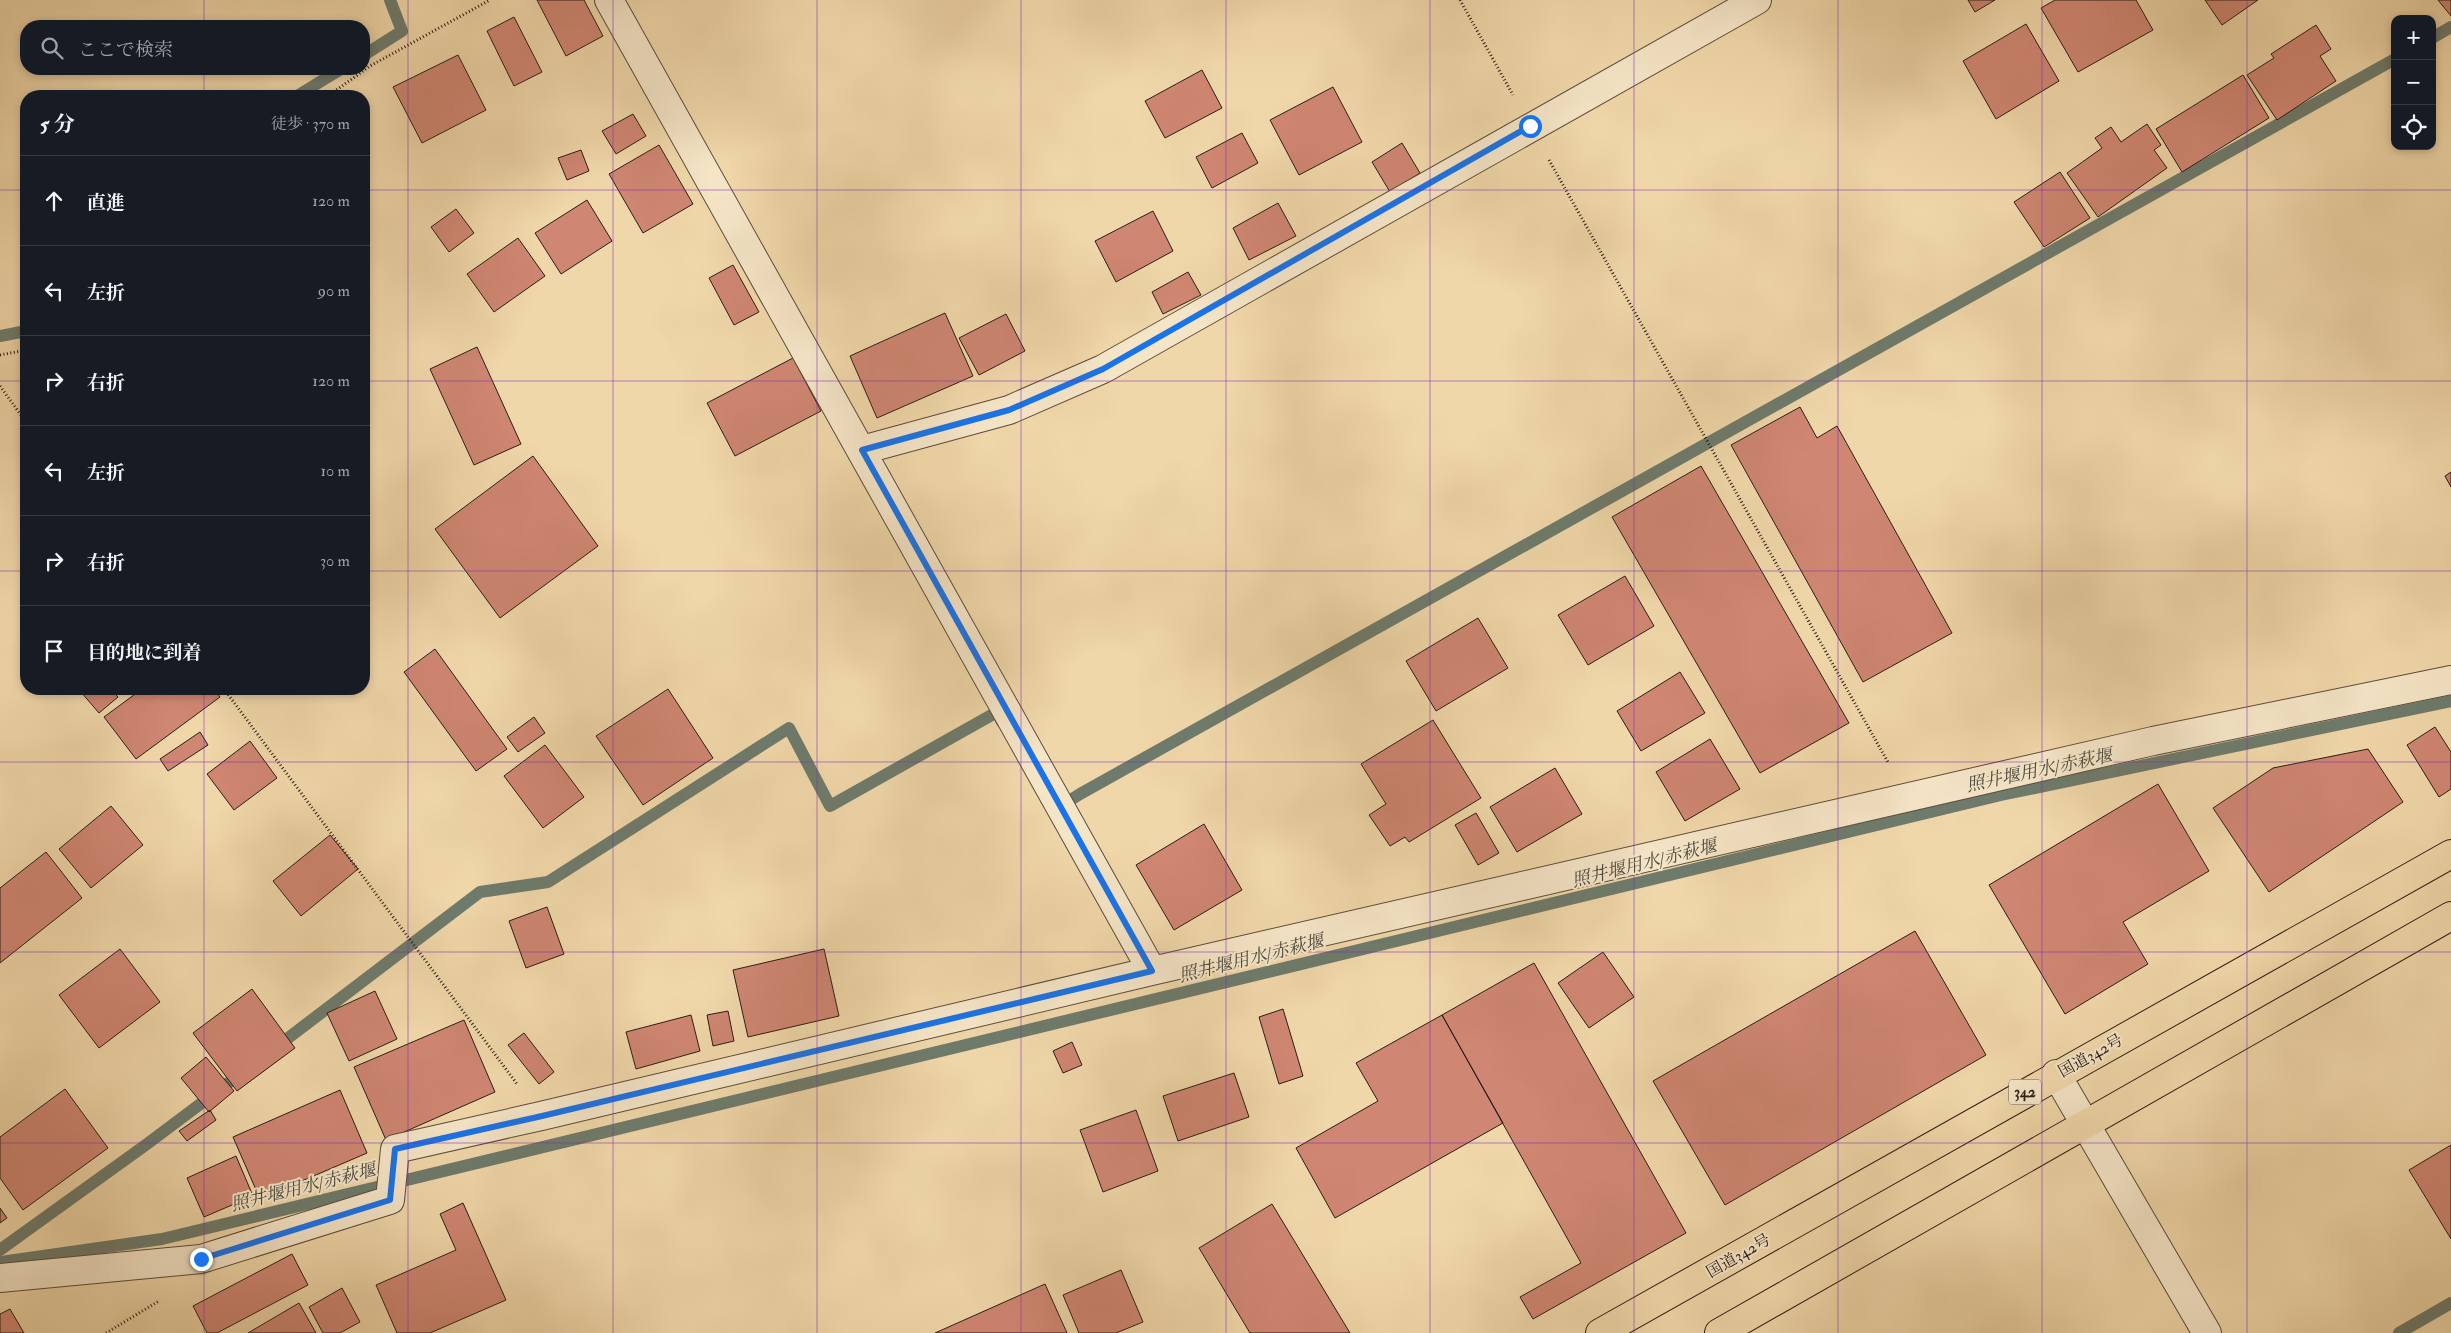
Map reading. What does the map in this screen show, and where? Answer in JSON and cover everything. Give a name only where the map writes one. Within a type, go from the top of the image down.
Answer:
[{"type":"highway","name":"国道342号","points":[[1600,1333],[2056,1074],[2451,854]]},
{"type":"highway","points":[[1719,1333],[2451,916]]},
{"type":"street","points":[[609,0],[1152,971]]},
{"type":"street","points":[[862,450],[1009,410],[1103,369],[1530,126],[1757,0]]},
{"type":"street","points":[[0,1278],[201,1259],[390,1200],[395,1149],[542,1116],[1152,971],[2153,741],[2451,680]]},
{"type":"street","points":[[2056,1074],[2087,1124],[2207,1333]]},
{"type":"path","points":[[370,66],[490,0]]},
{"type":"path","points":[[1460,0],[1908,798]]},
{"type":"path","points":[[336,90],[357,75]]},
{"type":"path","points":[[0,355],[20,351]]},
{"type":"path","points":[[0,386],[20,414]]},
{"type":"path","points":[[228,695],[542,1116]]},
{"type":"building","points":[[537,0],[584,0],[603,36],[566,56]]},
{"type":"building","points":[[1968,0],[1995,0],[1975,12]]},
{"type":"building","points":[[2055,0],[2136,0],[2153,30],[2078,72],[2041,8]]},
{"type":"building","points":[[2205,0],[2258,0],[2222,25]]},
{"type":"building","points":[[2438,0],[2451,0],[2451,16]]},
{"type":"building","points":[[514,17],[542,72],[514,86],[487,31]]},
{"type":"building","points":[[2026,24],[2059,81],[1996,119],[1963,61]]},
{"type":"building","points":[[2316,25],[2331,49],[2320,56],[2336,81],[2277,120],[2247,75],[2274,58],[2271,54]]},
{"type":"building","points":[[458,55],[486,110],[422,143],[393,87]]},
{"type":"building","points":[[1202,70],[1222,108],[1165,138],[1145,101]]},
{"type":"building","points":[[2243,75],[2269,118],[2182,172],[2156,129]]},
{"type":"building","points":[[1333,87],[1362,142],[1299,175],[1270,120]]},
{"type":"building","points":[[633,114],[646,136],[616,154],[602,131]]},
{"type":"building","points":[[2147,124],[2161,145],[2154,150],[2167,168],[2098,217],[2067,173],[2102,148],[2095,138],[2111,127],[2121,142]]},
{"type":"building","points":[[1242,133],[1258,163],[1212,188],[1196,157]]},
{"type":"building","points":[[1402,143],[1420,173],[1390,192],[1372,162]]},
{"type":"building","points":[[659,145],[693,204],[643,233],[609,174]]},
{"type":"building","points":[[581,150],[589,171],[567,180],[558,158]]},
{"type":"building","points":[[2060,172],[2090,218],[2044,247],[2014,202]]},
{"type":"building","points":[[587,200],[612,241],[561,274],[535,233]]},
{"type":"building","points":[[1278,203],[1296,236],[1249,260],[1233,228]]},
{"type":"building","points":[[456,209],[474,233],[449,252],[431,227]]},
{"type":"building","points":[[1153,211],[1173,251],[1116,282],[1095,241]]},
{"type":"building","points":[[518,238],[545,276],[494,312],[467,274]]},
{"type":"building","points":[[733,265],[759,312],[734,325],[709,278]]},
{"type":"building","points":[[1188,272],[1201,295],[1163,314],[1152,292]]},
{"type":"building","points":[[945,313],[973,376],[877,418],[850,356]]},
{"type":"building","points":[[1006,314],[1025,351],[979,375],[959,338]]},
{"type":"building","points":[[477,347],[521,444],[474,465],[430,369]]},
{"type":"building","points":[[793,358],[821,411],[735,456],[707,403]]},
{"type":"building","points":[[1800,407],[1817,438],[1837,426],[1952,633],[1863,682],[1731,445]]},
{"type":"building","points":[[533,456],[598,546],[500,618],[435,529]]},
{"type":"building","points":[[1701,466],[1849,723],[1760,773],[1612,517]]},
{"type":"building","points":[[2451,472],[2451,487],[2445,476]]},
{"type":"building","points":[[1625,576],[1654,626],[1588,665],[1558,615]]},
{"type":"building","points":[[1478,618],[1508,668],[1436,711],[1406,661]]},
{"type":"building","points":[[435,649],[507,749],[476,771],[404,672]]},
{"type":"building","points":[[1680,672],[1705,713],[1641,751],[1617,711]]},
{"type":"building","points":[[668,689],[713,758],[643,805],[596,736]]},
{"type":"building","points":[[84,695],[116,695],[118,697],[99,713]]},
{"type":"building","points":[[134,695],[218,695],[220,697],[136,759],[104,717]]},
{"type":"building","points":[[534,717],[545,733],[518,752],[507,737]]},
{"type":"building","points":[[1433,720],[1481,798],[1409,842],[1405,837],[1390,846],[1369,815],[1386,804],[1361,764]]},
{"type":"building","points":[[2435,727],[2451,752],[2451,789],[2439,797],[2407,745]]},
{"type":"building","points":[[200,732],[208,745],[168,771],[160,759]]},
{"type":"building","points":[[1710,739],[1740,789],[1685,821],[1656,772]]},
{"type":"building","points":[[250,741],[277,778],[234,810],[207,774]]},
{"type":"building","points":[[545,745],[584,797],[543,828],[504,776]]},
{"type":"building","points":[[2368,749],[2403,802],[2269,892],[2213,808],[2273,768]]},
{"type":"building","points":[[1555,768],[1582,814],[1517,852],[1490,807]]},
{"type":"building","points":[[2158,784],[2209,871],[2123,922],[2148,964],[2065,1014],[1989,885]]},
{"type":"building","points":[[111,806],[143,845],[91,888],[59,849]]},
{"type":"building","points":[[1476,813],[1499,853],[1478,865],[1455,825]]},
{"type":"building","points":[[1204,824],[1242,890],[1174,930],[1136,865]]},
{"type":"building","points":[[330,835],[358,869],[301,916],[273,881]]},
{"type":"building","points":[[46,852],[82,898],[0,963],[0,888]]},
{"type":"building","points":[[547,907],[564,954],[526,968],[509,921]]},
{"type":"building","points":[[1915,931],[1986,1055],[1725,1205],[1653,1081]]},
{"type":"building","points":[[120,949],[160,1002],[99,1048],[59,995]]},
{"type":"building","points":[[824,949],[839,1016],[748,1037],[733,970]]},
{"type":"building","points":[[1603,952],[1634,997],[1589,1028],[1558,983]]},
{"type":"building","points":[[1534,963],[1686,1233],[1533,1319],[1520,1297],[1581,1263],[1442,1015]]},
{"type":"building","points":[[252,989],[295,1048],[237,1091],[193,1033]]},
{"type":"building","points":[[375,991],[397,1039],[349,1061],[327,1013]]},
{"type":"building","points":[[1283,1009],[1303,1076],[1279,1084],[1259,1017]]},
{"type":"building","points":[[728,1011],[734,1041],[713,1046],[707,1015]]},
{"type":"building","points":[[691,1015],[700,1051],[636,1069],[626,1032]]},
{"type":"building","points":[[1442,1015],[1503,1123],[1335,1218],[1296,1148],[1378,1101],[1356,1063]]},
{"type":"building","points":[[464,1020],[495,1092],[386,1140],[354,1067]]},
{"type":"building","points":[[524,1033],[554,1072],[539,1084],[508,1045]]},
{"type":"building","points":[[1072,1042],[1082,1065],[1063,1073],[1053,1051]]},
{"type":"building","points":[[206,1057],[234,1091],[209,1112],[181,1078]]},
{"type":"building","points":[[1234,1073],[1249,1117],[1178,1141],[1163,1096]]},
{"type":"building","points":[[65,1089],[108,1148],[23,1210],[0,1178],[0,1137]]},
{"type":"building","points":[[340,1090],[367,1153],[260,1199],[233,1137]]},
{"type":"building","points":[[210,1110],[216,1120],[187,1141],[179,1131]]},
{"type":"building","points":[[1136,1110],[1158,1171],[1103,1192],[1080,1130]]},
{"type":"building","points":[[2451,1145],[2451,1239],[2409,1170]]},
{"type":"building","points":[[236,1156],[253,1196],[204,1217],[187,1178]]},
{"type":"building","points":[[463,1203],[506,1300],[430,1333],[397,1333],[376,1285],[456,1250],[440,1214]]},
{"type":"building","points":[[1272,1204],[1350,1333],[1250,1333],[1199,1248]]},
{"type":"building","points":[[0,1208],[7,1218],[0,1223]]},
{"type":"building","points":[[292,1254],[308,1285],[217,1333],[207,1333],[193,1306]]},
{"type":"building","points":[[1121,1270],[1143,1322],[1116,1333],[1079,1333],[1063,1295]]},
{"type":"building","points":[[1045,1284],[1067,1333],[935,1333]]},
{"type":"building","points":[[342,1288],[360,1322],[340,1333],[323,1333],[309,1307]]},
{"type":"building","points":[[299,1303],[316,1333],[248,1333]]},
{"type":"building","points":[[10,1309],[24,1333],[0,1333],[0,1314]]},
{"type":"waterway","points":[[370,51],[402,31],[390,0]]},
{"type":"waterway","points":[[2436,36],[2451,27]]},
{"type":"waterway","points":[[1058,808],[2393,60]]},
{"type":"waterway","points":[[307,90],[331,75]]},
{"type":"waterway","points":[[0,336],[20,332]]},
{"type":"waterway","name":"照井堰用水/赤萩堰","points":[[0,1262],[162,1239],[2001,795],[2451,701]]},
{"type":"waterway","points":[[275,1048],[480,892],[548,882],[789,728],[830,806],[997,712],[1002,722]]},
{"type":"waterway","points":[[0,1250],[243,1072]]},
{"type":"waterway","points":[[2399,1333],[2451,1303]]},
{"type":"route","points":[[201,1259],[390,1200],[395,1149],[542,1116],[1152,971],[862,450],[1009,410],[1103,369],[1530,126]]}]
